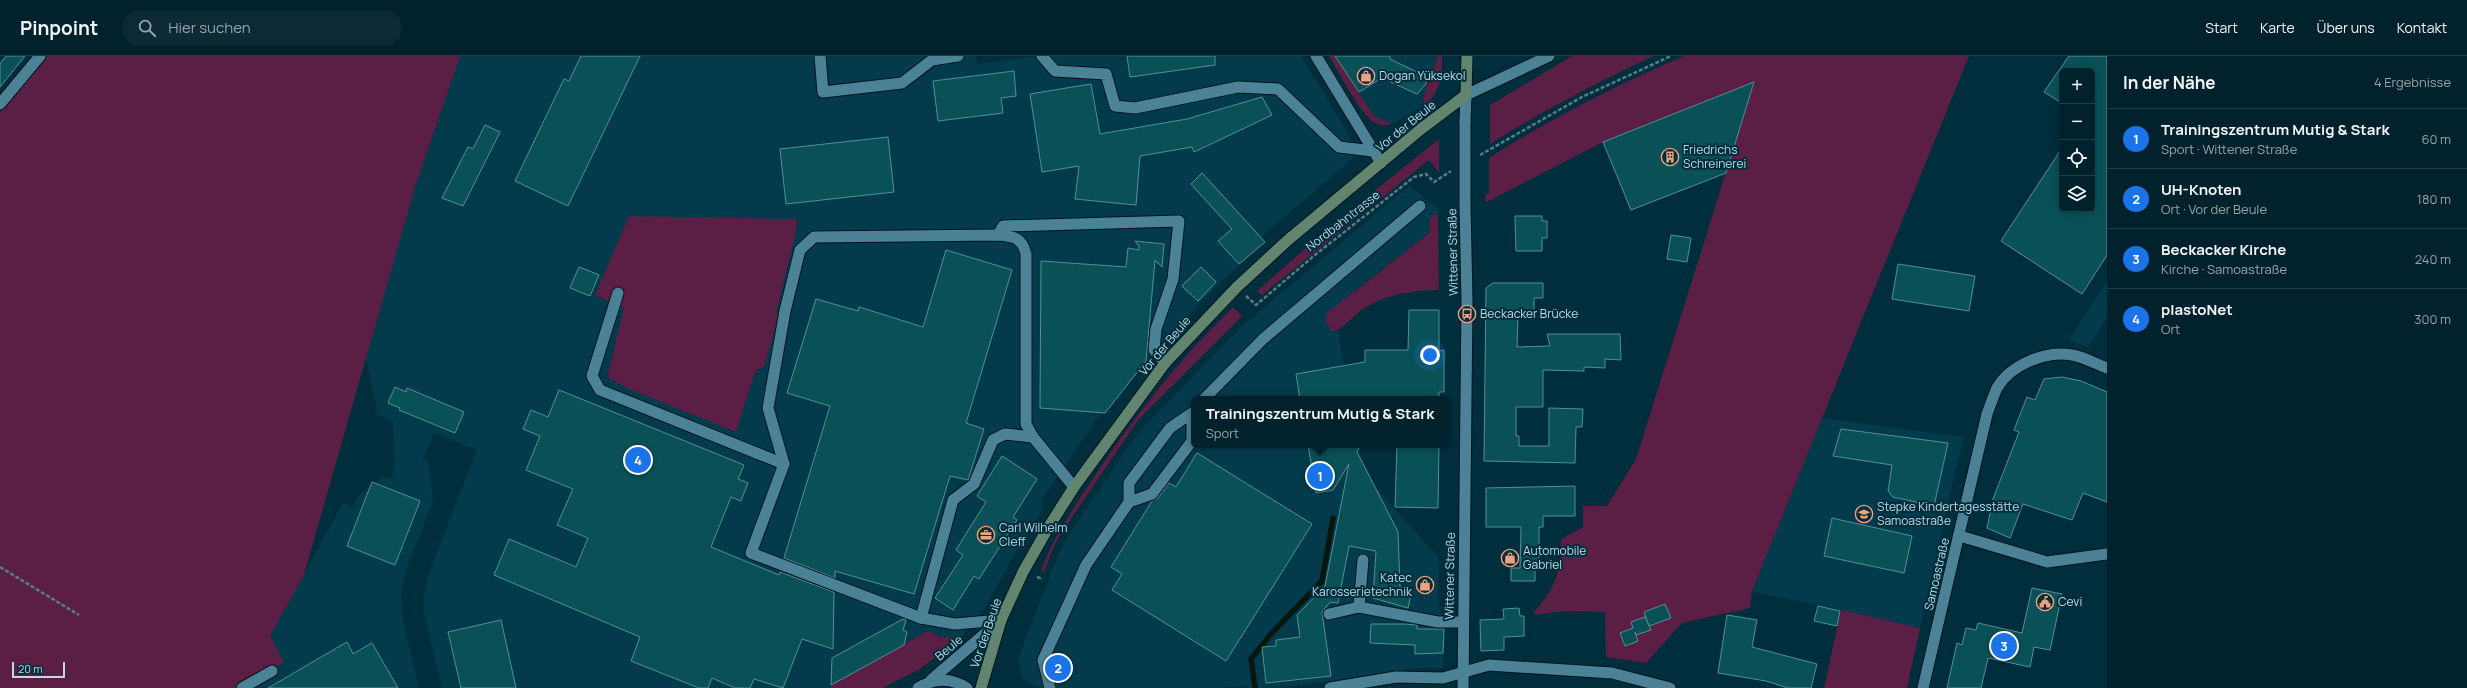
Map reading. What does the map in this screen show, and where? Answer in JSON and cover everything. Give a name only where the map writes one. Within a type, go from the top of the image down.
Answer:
[{"type":"main road","name":"Wittener Straße","points":[[1466,95],[1467,56]]},
{"type":"main road","name":"Vor der Beule","points":[[981,688],[1001,620],[1023,572],[1074,487],[1165,363],[1237,288],[1288,240],[1426,125],[1466,95]]},
{"type":"street","points":[[0,104],[40,56]]},
{"type":"street","points":[[820,56],[823,92],[902,83],[932,60],[958,56]]},
{"type":"street","points":[[1042,56],[1055,71],[1106,74],[1115,106],[1135,108],[1238,87],[1278,89],[1339,147],[1373,151]]},
{"type":"street","points":[[1316,56],[1381,163]]},
{"type":"street","points":[[1466,95],[1549,56]]},
{"type":"street","name":"Wittener Straße","points":[[1463,688],[1462,622],[1467,301],[1465,205],[1466,95]]},
{"type":"street","points":[[1207,396],[1263,339],[1420,206]]},
{"type":"street","points":[[998,235],[1003,226],[1179,221],[1173,279],[1156,329],[1154,350],[1165,363]]},
{"type":"street","points":[[1001,620],[955,624],[921,618],[751,553],[784,464],[768,408],[785,311],[800,250],[814,237],[1015,236],[1024,245],[1026,254],[1026,424],[1033,437],[1074,487]]},
{"type":"street","points":[[618,293],[592,376],[600,390],[784,464]]},
{"type":"street","name":"Samoastraße","points":[[1923,688],[1960,536],[1987,414],[1998,387],[2010,374],[2026,362],[2045,356],[2072,355],[2107,368]]},
{"type":"street","points":[[1050,688],[1043,660],[1086,565],[1129,502],[1129,483],[1170,428],[1191,412]]},
{"type":"street","points":[[921,618],[953,500],[974,484],[993,440],[1005,434],[1033,437]]},
{"type":"street","points":[[1129,502],[1152,494],[1191,442]]},
{"type":"street","points":[[1960,536],[2047,562],[2107,554]]},
{"type":"street","points":[[1360,607],[1362,560]]},
{"type":"street","points":[[1329,614],[1360,607],[1438,622],[1462,622]]},
{"type":"street","name":"Beule","points":[[918,688],[931,680],[1001,620]]},
{"type":"street","points":[[1330,688],[1396,677],[1443,678],[1489,665],[1612,673],[1670,688]]},
{"type":"street","points":[[242,688],[272,671]]},
{"type":"street","name":"Beule","points":[[931,680],[959,683],[967,688]]},
{"type":"path","points":[[1491,149],[1582,97],[1671,56]]},
{"type":"path","name":"Nordbahntrasse","points":[[1256,306],[1315,256],[1414,177],[1426,174],[1434,182],[1446,174]]},
{"type":"path","points":[[0,567],[79,615]]},
{"type":"shaded area","points":[[45,56],[460,56],[415,187],[304,575],[270,636],[284,662],[240,688],[0,688],[0,112]]},
{"type":"shaded area","points":[[460,56],[975,56],[978,64],[1038,56],[1301,56],[1347,132],[1351,142],[1353,158],[1261,237],[1265,242],[1222,281],[1168,336],[1099,416],[1042,499],[1043,508],[1037,519],[1016,551],[985,608],[962,637],[941,637],[831,685],[830,688],[442,688],[424,614],[424,593],[429,573],[477,450],[434,433],[423,458],[428,460],[433,501],[406,570],[401,593],[402,616],[419,688],[240,688],[304,575],[343,502],[353,507],[359,495],[383,477],[392,479],[394,467],[393,421],[375,414],[377,409],[365,354],[415,187]],"holes":[[[797,219],[796,232],[776,313],[736,432],[609,378],[608,373],[624,308],[595,295],[609,265]]]},
{"type":"shaded area","points":[[1329,56],[1335,56],[1374,116],[1393,124],[1379,124],[1369,118],[1356,102]]},
{"type":"shaded area","points":[[1335,56],[1438,56],[1423,98],[1424,105],[1393,124],[1374,116]]},
{"type":"shaded area","points":[[1438,56],[1442,56],[1441,77],[1434,95],[1424,105],[1423,98]]},
{"type":"shaded area","points":[[1572,56],[1654,56],[1570,97],[1490,144],[1490,105]]},
{"type":"shaded area","points":[[1684,56],[1969,56],[1752,591],[1750,608],[1682,623],[1646,663],[1606,657],[1605,612],[1564,611],[1534,615],[1534,612],[1548,595],[1556,578],[1560,561],[1561,539],[1583,527],[1583,506],[1607,506],[1636,459],[1754,83],[1603,142],[1485,203],[1485,195],[1489,193],[1489,158],[1536,129],[1585,103]]},
{"type":"shaded area","points":[[1439,139],[1439,173],[1429,160],[1262,295],[1257,291],[1332,225]]},
{"type":"shaded area","points":[[1409,186],[1438,209],[1438,214],[1433,215],[1430,219],[1429,233],[1356,289],[1332,332],[1338,331],[1349,396],[1191,396],[1191,448],[1358,448],[1359,457],[1375,487],[1439,558],[1438,599],[1444,629],[1443,668],[1414,668],[1305,685],[1272,688],[1249,688],[1249,686],[1215,688],[1040,688],[1028,683],[1022,677],[1018,659],[1059,553],[1069,535],[1138,433],[1241,327]]},
{"type":"shaded area","points":[[1438,214],[1439,290],[1417,291],[1387,297],[1368,306],[1343,326],[1332,332],[1325,320],[1327,313],[1429,233],[1430,219],[1433,215]]},
{"type":"shaded area","points":[[629,216],[797,219],[796,232],[776,313],[778,317],[764,367],[756,370],[736,432],[627,388],[609,378],[608,373],[624,308],[595,295]]},
{"type":"shaded area","points":[[2107,281],[2107,317],[2088,347],[2069,340]]},
{"type":"shaded area","points":[[1233,307],[1242,316],[1139,419],[1062,532],[1054,546],[1044,572],[1041,571],[1045,559],[1062,526],[1122,436],[1139,413],[1193,348]]},
{"type":"shaded area","name":"Stepke Kindertagesstätte Samoastraße","points":[[1822,418],[1963,437],[1920,628],[1752,591]]},
{"type":"shaded area","points":[[1841,610],[1920,628],[1907,688],[1824,688]]},
{"type":"shaded area","points":[[928,631],[941,637],[962,637],[920,669],[883,688],[830,688],[831,685]]},
{"type":"building","points":[[6,56],[25,56],[0,87],[0,64]]},
{"type":"building","points":[[581,56],[640,56],[568,206],[515,181],[564,79],[569,81]]},
{"type":"building","points":[[1127,56],[1215,56],[1215,65],[1130,77]]},
{"type":"building","points":[[1335,56],[1390,56],[1390,59],[1425,76],[1426,84],[1417,94],[1382,78],[1359,92]]},
{"type":"building","points":[[2069,56],[2107,56],[2107,255],[2082,294],[2001,241],[2059,153],[2059,212],[2095,212],[2095,68],[2061,68]]},
{"type":"building","points":[[2059,70],[2059,101],[2044,92]]},
{"type":"building","points":[[1014,71],[1016,96],[1001,98],[1003,113],[938,121],[933,81]]},
{"type":"building","name":"Friedrichs Schreinerei","points":[[1754,82],[1726,173],[1631,210],[1603,142]]},
{"type":"building","points":[[1091,84],[1100,134],[1187,119],[1262,97],[1272,115],[1194,152],[1192,147],[1140,156],[1136,205],[1075,199],[1079,166],[1042,172],[1030,94]]},
{"type":"building","points":[[485,125],[500,132],[463,206],[442,198],[468,147],[473,149]]},
{"type":"building","points":[[888,137],[894,192],[786,204],[780,149]]},
{"type":"building","points":[[1202,173],[1265,242],[1239,264],[1218,241],[1232,229],[1191,184]]},
{"type":"building","points":[[1515,216],[1542,216],[1542,221],[1547,221],[1547,238],[1542,238],[1542,251],[1516,251]]},
{"type":"building","points":[[1671,235],[1691,238],[1687,262],[1667,259]]},
{"type":"building","points":[[1135,241],[1164,244],[1162,267],[1155,260],[1146,361],[1105,413],[1040,408],[1041,261],[1126,267],[1128,248],[1139,250],[1139,246]]},
{"type":"building","points":[[946,250],[1012,270],[966,423],[984,429],[968,480],[950,476],[914,594],[835,571],[835,578],[784,558],[830,406],[787,393],[816,299],[858,311],[859,307],[923,327]]},
{"type":"building","points":[[1898,264],[1975,276],[1969,311],[1892,299]]},
{"type":"building","points":[[579,267],[599,275],[590,296],[570,288]]},
{"type":"building","points":[[1201,267],[1216,282],[1198,301],[1182,286]]},
{"type":"building","points":[[1493,283],[1543,283],[1543,298],[1534,298],[1534,314],[1518,315],[1517,347],[1550,346],[1547,334],[1620,334],[1621,360],[1605,359],[1605,368],[1584,367],[1584,371],[1543,370],[1543,407],[1516,407],[1516,436],[1519,436],[1519,446],[1549,446],[1549,408],[1583,409],[1582,427],[1576,427],[1575,463],[1484,461],[1486,288]]},
{"type":"building","points":[[1409,310],[1439,310],[1439,351],[1444,350],[1444,392],[1439,392],[1439,396],[1300,396],[1296,374],[1365,362],[1365,350],[1408,350]]},
{"type":"building","points":[[2062,377],[2081,381],[2107,392],[2107,502],[2083,493],[2072,520],[2023,504],[2010,538],[1987,528],[1993,499],[2019,432],[2014,430],[2027,397],[2035,400],[2044,379]]},
{"type":"building","points":[[395,387],[406,392],[407,388],[464,412],[455,433],[399,410],[400,408],[388,403]]},
{"type":"building","points":[[559,390],[744,465],[738,479],[748,483],[741,501],[731,497],[711,547],[779,575],[780,572],[834,592],[833,649],[802,639],[783,688],[754,679],[750,688],[735,688],[712,678],[708,688],[699,688],[631,661],[640,637],[494,575],[509,539],[576,567],[588,538],[557,525],[573,489],[526,470],[540,436],[523,429],[531,410],[548,417]]},
{"type":"building","points":[[1841,429],[1948,443],[1934,506],[1893,497],[1888,491],[1892,465],[1833,456]]},
{"type":"building","points":[[1308,448],[1359,448],[1357,452],[1398,532],[1400,587],[1412,590],[1408,608],[1373,598],[1376,551],[1349,546],[1338,603],[1330,602],[1322,612],[1331,676],[1266,683],[1262,647],[1276,646],[1276,640],[1300,637],[1297,615],[1325,586],[1349,464],[1333,490],[1316,493]]},
{"type":"building","points":[[1397,448],[1439,448],[1438,508],[1395,507]]},
{"type":"building","points":[[1197,453],[1312,524],[1226,661],[1112,590],[1122,574],[1111,567],[1152,501],[1158,498],[1169,483],[1176,487]]},
{"type":"building","name":"Carl Wilhelm Cleff","points":[[1002,456],[1037,479],[1013,517],[1017,520],[979,579],[974,576],[953,610],[935,598],[963,555],[956,550],[986,502],[977,496]]},
{"type":"building","points":[[372,482],[420,501],[395,565],[347,546]]},
{"type":"building","points":[[1575,486],[1575,516],[1543,516],[1543,527],[1539,527],[1539,563],[1535,563],[1535,581],[1511,581],[1511,568],[1520,568],[1521,527],[1486,527],[1486,488]]},
{"type":"building","points":[[1832,518],[1912,536],[1904,573],[1824,556]]},
{"type":"building","points":[[2032,588],[2062,594],[2050,650],[2034,647],[2030,667],[1988,658],[1981,688],[1947,688],[1957,643],[1962,645],[1966,628],[1976,630],[1978,623],[2022,633]]},
{"type":"building","points":[[1665,604],[1671,618],[1649,626],[1644,612]]},
{"type":"building","points":[[1818,606],[1840,611],[1837,626],[1814,621]]},
{"type":"building","points":[[1519,608],[1520,616],[1524,616],[1524,636],[1504,637],[1504,650],[1481,651],[1480,620],[1504,619],[1503,609]]},
{"type":"building","points":[[1727,615],[1757,620],[1752,647],[1817,664],[1811,688],[1788,688],[1766,681],[1718,673]]},
{"type":"building","points":[[1645,617],[1651,630],[1636,635],[1638,641],[1625,646],[1620,633],[1633,628],[1631,622]]},
{"type":"building","points":[[903,619],[906,620],[903,630],[907,632],[904,645],[831,685],[832,658]]},
{"type":"building","points":[[501,620],[516,688],[461,688],[448,632]]},
{"type":"building","points":[[1371,624],[1404,624],[1417,625],[1417,629],[1444,629],[1443,653],[1415,654],[1415,645],[1370,643]]},
{"type":"building","points":[[347,642],[353,654],[372,643],[398,688],[268,688]]},
{"type":"waterway","points":[[1255,687],[1251,659],[1270,635],[1322,581],[1333,518]]},
{"type":"place","name":"Dogan Yüksekol","points":[[1366,76]]},
{"type":"place","name":"Friedrichs Schreinerei","points":[[1670,157]]},
{"type":"place","name":"Beckacker Brücke","points":[[1467,314]]},
{"type":"place","name":"plastoNet","points":[[638,460]]},
{"type":"place","name":"Trainingszentrum Mutig & Stark","points":[[1320,476]]},
{"type":"place","name":"Stepke Kindertagesstätte Samoastraße","points":[[1864,514]]},
{"type":"place","name":"Carl Wilhelm Cleff","points":[[986,535]]},
{"type":"place","name":"Automobile Gabriel","points":[[1510,558]]},
{"type":"place","name":"Katec Karosserietechnik","points":[[1425,585]]},
{"type":"place","name":"Cevi","points":[[2045,602]]},
{"type":"place","name":"Beckacker Kirche","points":[[2004,646]]},
{"type":"place","name":"UH-Knoten","points":[[1058,668]]}]
